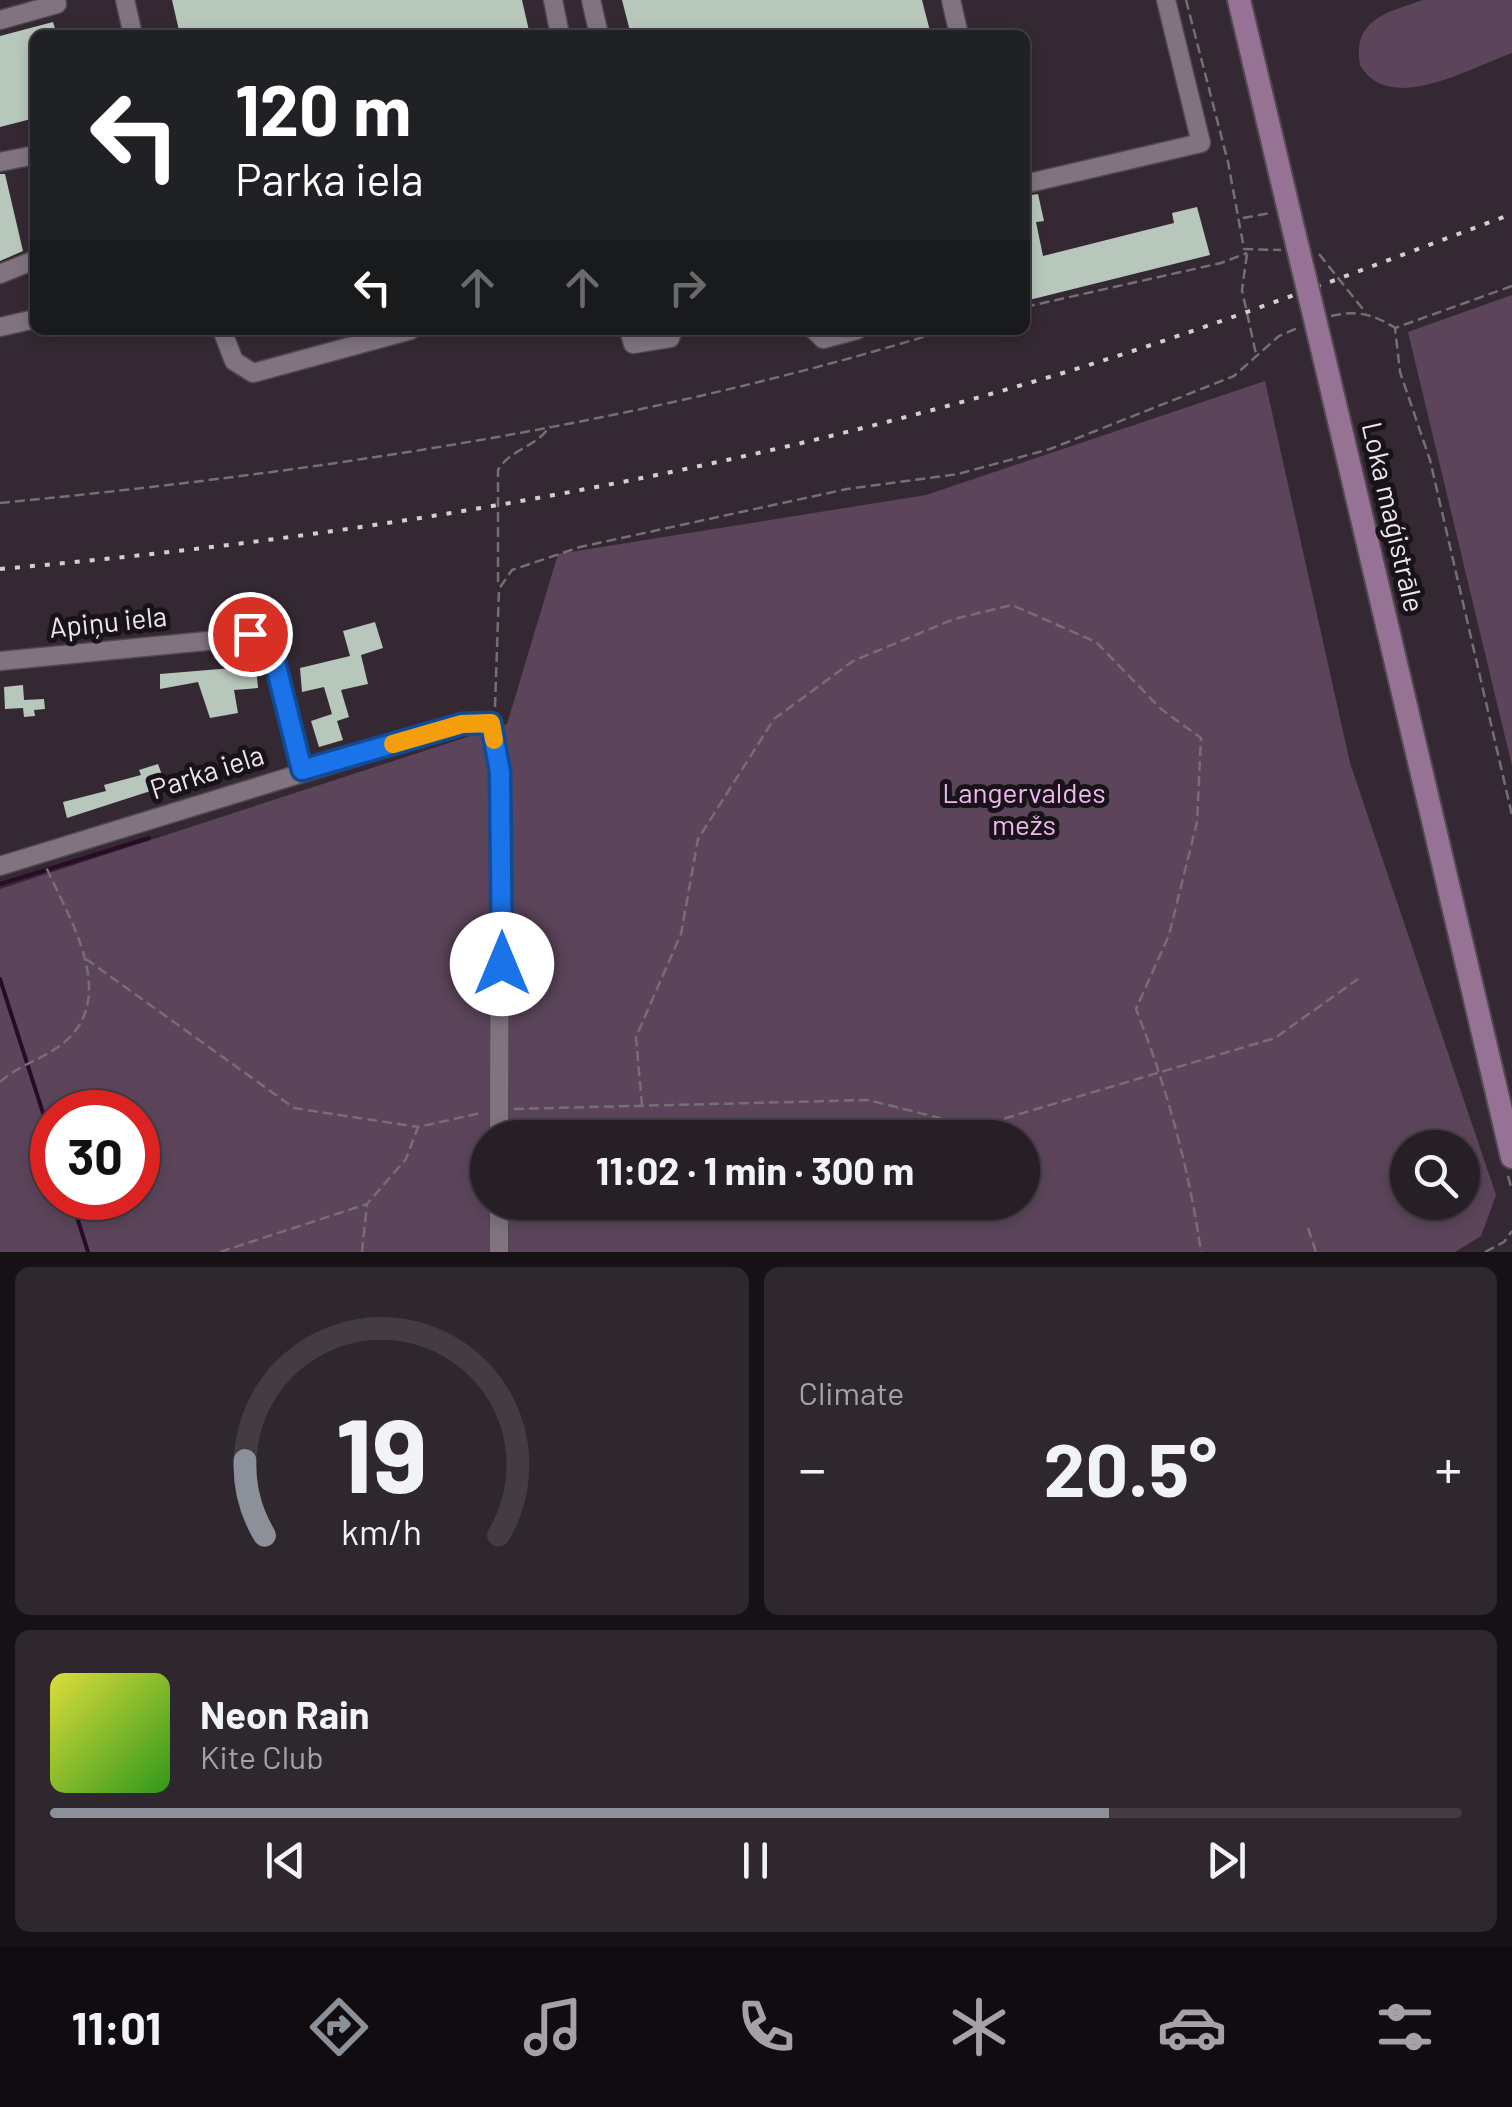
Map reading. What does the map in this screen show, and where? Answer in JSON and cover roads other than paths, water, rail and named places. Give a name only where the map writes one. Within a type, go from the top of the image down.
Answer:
[{"type":"main road","name":"Loka maģistrāle","points":[[1240,0],[1281,214],[1324,357],[1512,1156]]},
{"type":"main road","name":"Loka maģistrāle","points":[[1488,1048],[1512,1122]]},
{"type":"street","points":[[0,20],[57,4],[56,0]]},
{"type":"street","points":[[125,0],[132,30]]},
{"type":"street","points":[[553,0],[559,30]]},
{"type":"street","points":[[591,0],[598,30]]},
{"type":"street","points":[[951,0],[959,30]]},
{"type":"street","points":[[1030,183],[1201,143],[1166,0]]},
{"type":"street","points":[[0,162],[30,156]]},
{"type":"street","points":[[0,274],[30,262]]},
{"type":"street","points":[[0,328],[30,320]]},
{"type":"street","points":[[224,335],[234,361],[253,373],[392,335]]},
{"type":"street","points":[[630,335],[633,344],[640,346],[671,335]]},
{"type":"street","name":"Apiņu iela","points":[[0,661],[258,636],[273,654],[302,770]]},
{"type":"street","name":"Parka iela","points":[[0,866],[302,770],[462,724],[491,723],[500,772],[499,1120]]},
{"type":"street","points":[[499,1220],[499,1252]]},
{"type":"waterway","points":[[0,884],[149,838]]},
{"type":"waterway","points":[[0,979],[36,1090]]},
{"type":"waterway","points":[[78,1220],[88,1252]]},
{"type":"railway","points":[[0,569],[397,522],[658,475],[788,446],[1105,360],[1512,214]]},
{"type":"park label","name":"Langervaldes mežs","points":[[1024,809]]}]
